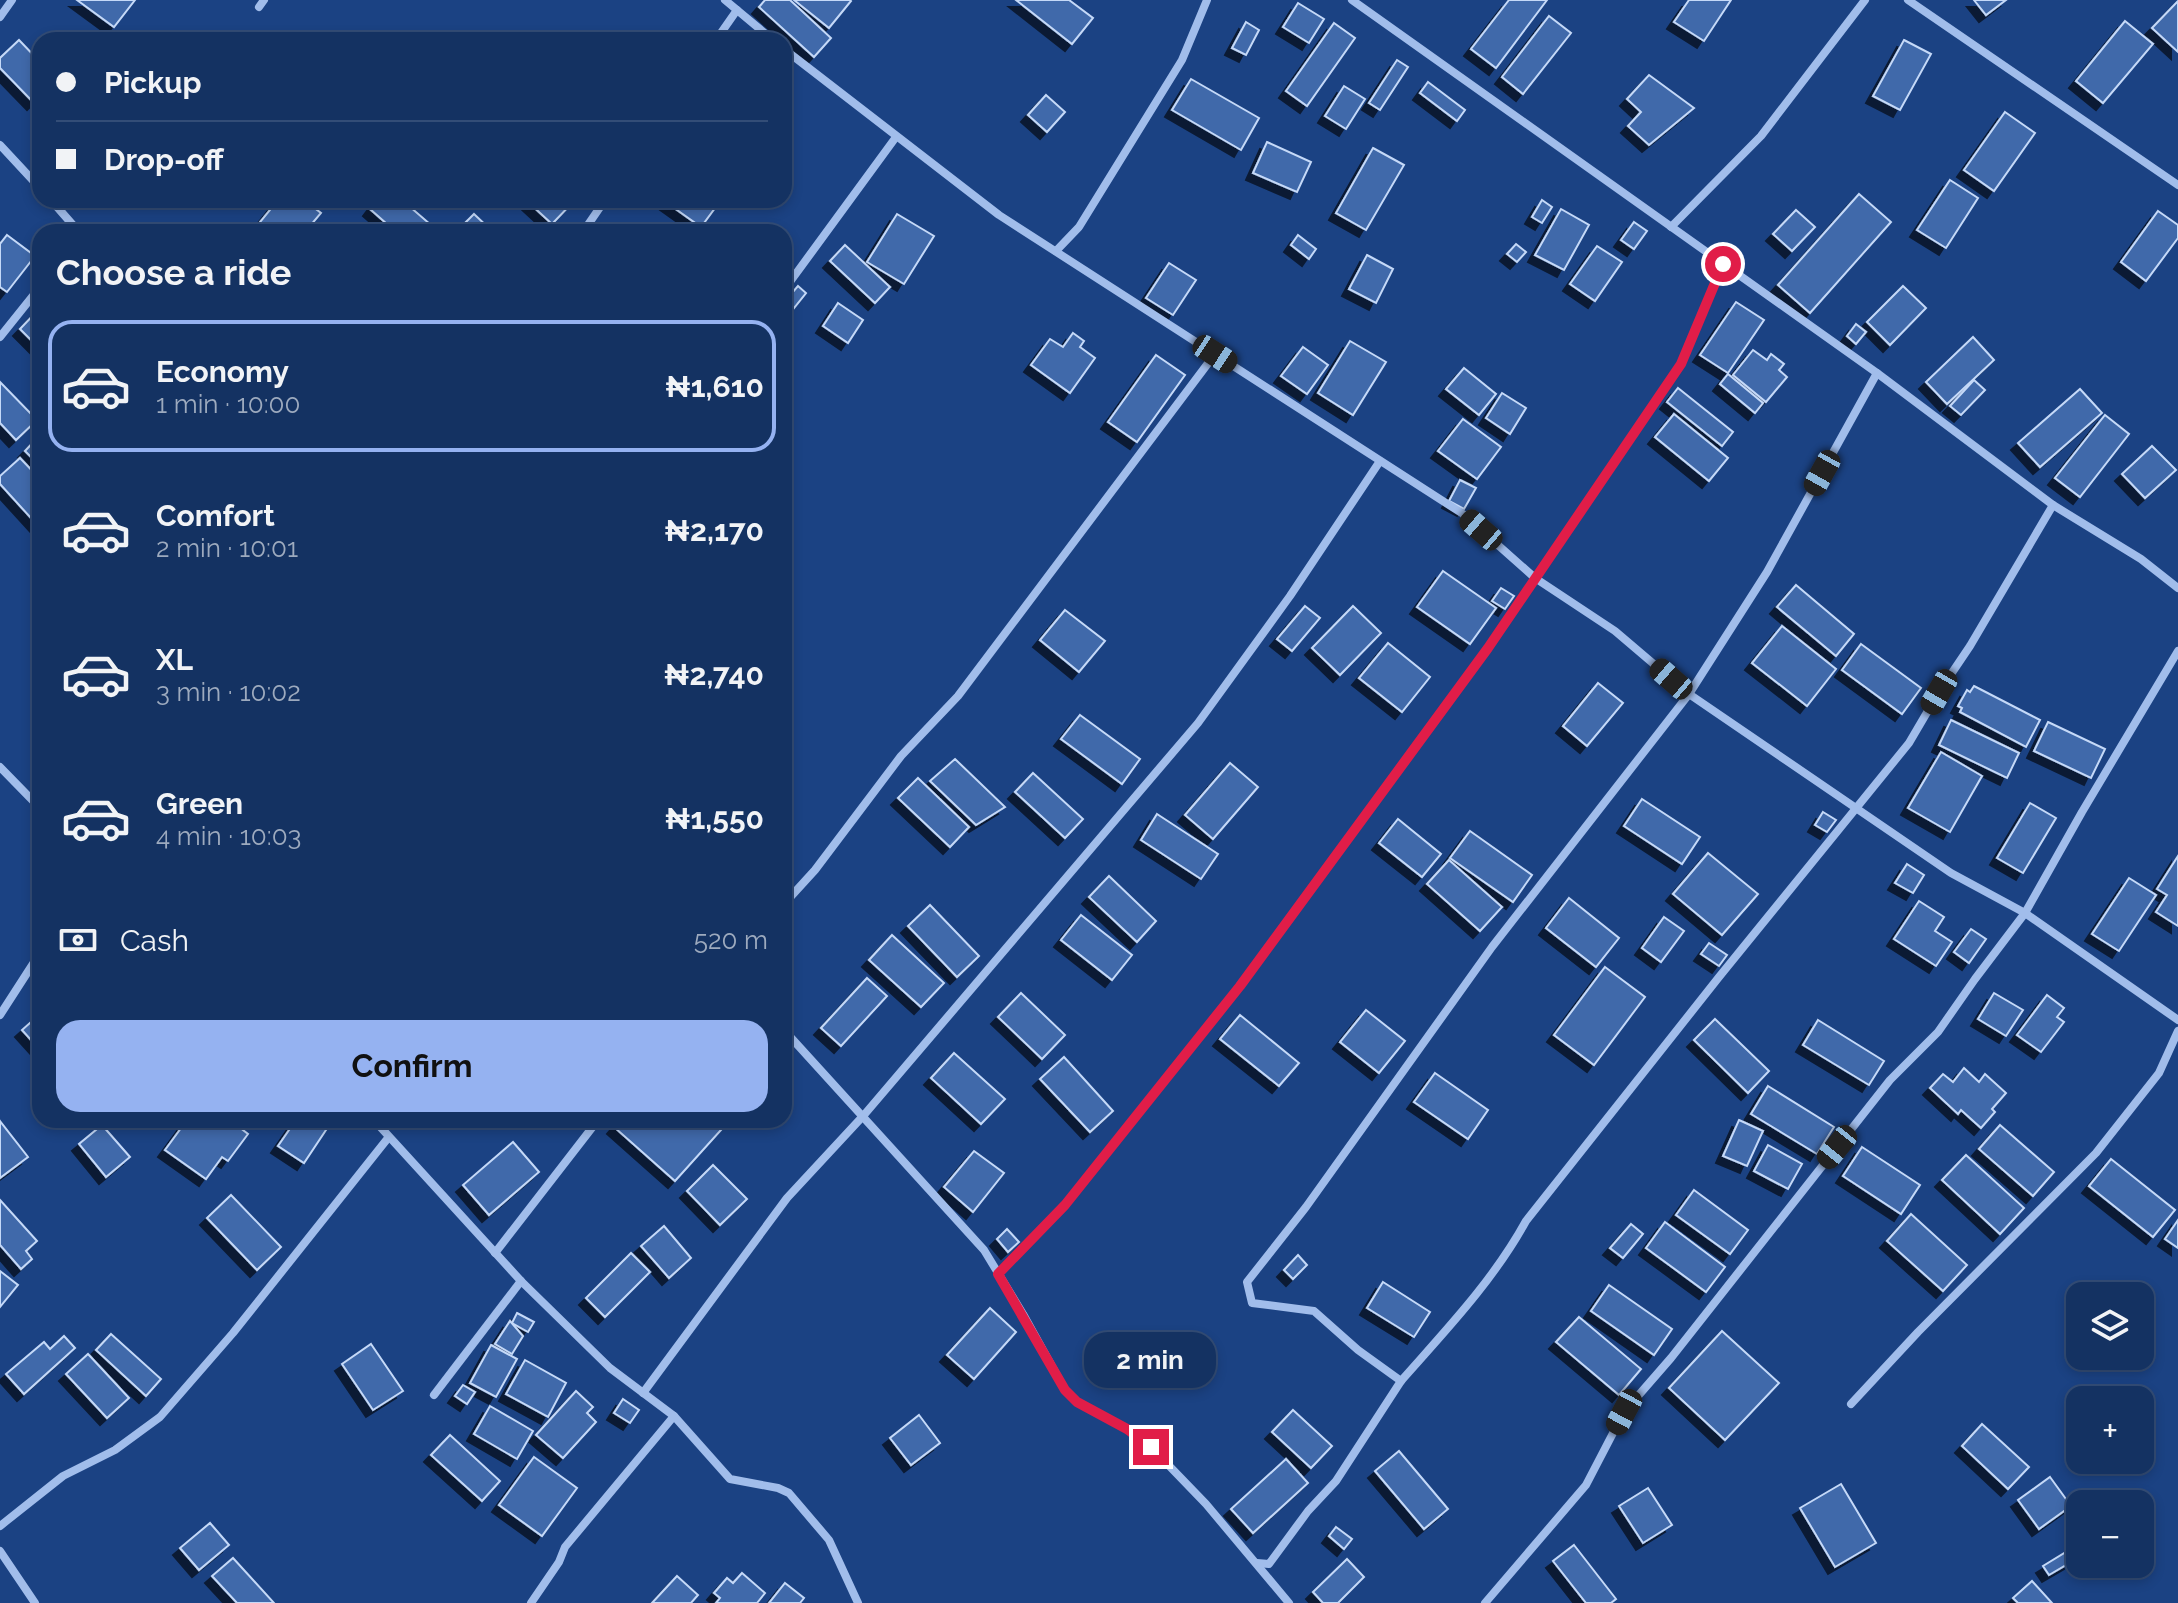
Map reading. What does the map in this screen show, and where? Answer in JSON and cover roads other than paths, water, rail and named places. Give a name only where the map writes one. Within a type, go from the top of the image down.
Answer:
[{"type":"street","points":[[0,17],[12,0]]},
{"type":"street","points":[[1056,251],[1079,227],[1182,60],[1207,0]]},
{"type":"street","points":[[1352,0],[1877,373],[2053,505],[2141,559],[2178,588]]},
{"type":"street","points":[[1671,227],[1761,136],[1865,0]]},
{"type":"street","points":[[1908,0],[2178,185]]},
{"type":"street","points":[[729,1],[763,32]]},
{"type":"street","points":[[722,32],[737,10]]},
{"type":"street","points":[[792,55],[999,215],[1463,514],[1535,578],[1615,631],[1689,694],[1951,873],[2025,913],[2178,1020]]},
{"type":"street","points":[[792,279],[896,137]]},
{"type":"street","points":[[0,145],[32,179]]},
{"type":"street","points":[[58,208],[72,224]]},
{"type":"street","points":[[998,1274],[1065,1205],[1240,986],[1488,648],[1681,364],[1723,264]]},
{"type":"street","points":[[0,337],[32,297]]},
{"type":"street","points":[[792,895],[815,870],[901,756],[958,696],[1215,354]]},
{"type":"street","points":[[1401,1381],[1358,1350],[1314,1311],[1252,1303],[1247,1282],[1306,1207],[1492,947],[1689,694],[1767,572],[1877,373]]},
{"type":"street","points":[[643,1393],[787,1198],[864,1115],[1198,723],[1290,596],[1380,461]]},
{"type":"street","points":[[1257,1563],[1269,1564],[1308,1511],[1336,1481],[1401,1381],[1459,1316],[1510,1249],[1526,1221],[1909,743],[2036,538],[2053,505]]},
{"type":"street","points":[[1485,1603],[1586,1485],[1624,1412],[1671,1358],[1890,1080],[1938,1032],[2025,913],[2178,651]]},
{"type":"street","points":[[0,767],[32,800]]},
{"type":"street","points":[[0,1015],[32,965]]},
{"type":"street","points":[[1851,1404],[2096,1153],[2159,1073],[2178,1031]]},
{"type":"street","points":[[792,1038],[984,1250],[1065,1390],[1077,1402],[1127,1429],[1151,1447],[1206,1504],[1289,1603]]},
{"type":"street","points":[[380,1128],[521,1281],[610,1368],[674,1416],[730,1479],[789,1493],[829,1540],[858,1603]]},
{"type":"street","points":[[495,1253],[592,1128]]},
{"type":"street","points":[[0,1526],[63,1476],[115,1450],[160,1417],[233,1333],[388,1138]]},
{"type":"street","points":[[434,1395],[521,1281]]},
{"type":"street","points":[[531,1603],[559,1562],[565,1547],[674,1416]]},
{"type":"street","points":[[0,1551],[35,1603]]}]
